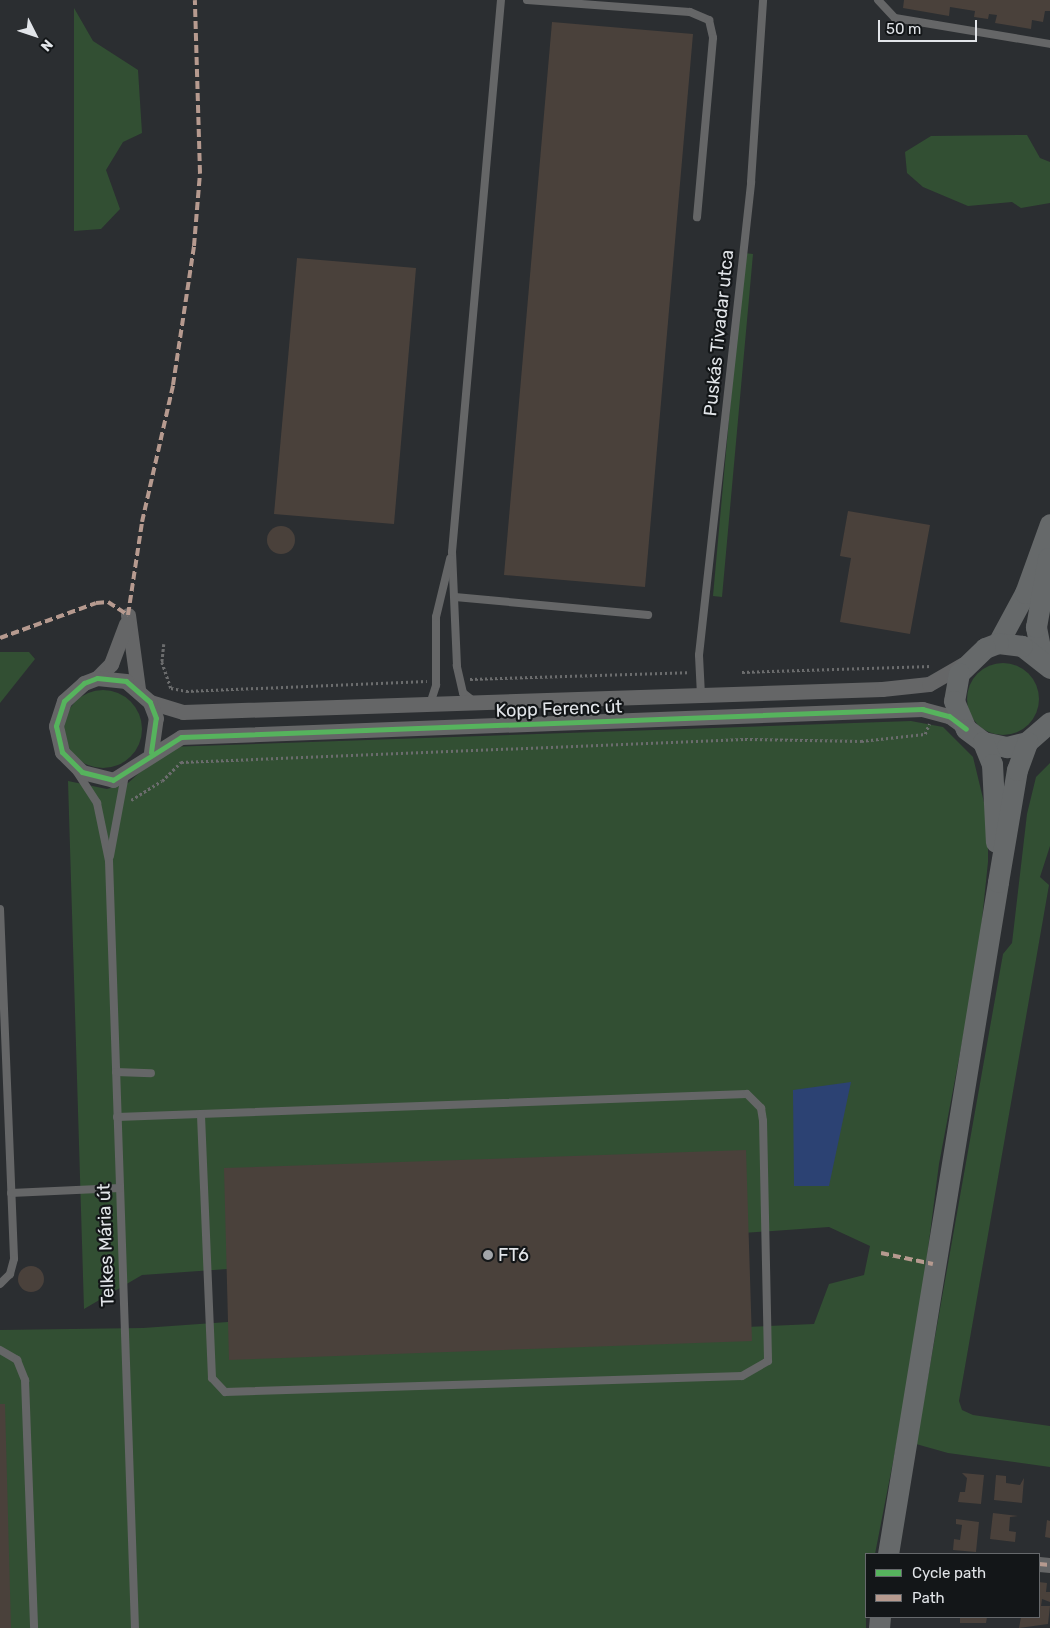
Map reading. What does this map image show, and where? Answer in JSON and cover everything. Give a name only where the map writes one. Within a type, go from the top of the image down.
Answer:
[{"type":"main road","points":[[998,644],[1025,593],[1050,524]]},
{"type":"main road","points":[[1046,663],[1036,628],[1050,547]]},
{"type":"main road","points":[[998,882],[992,764],[954,701],[959,673],[970,658],[998,644],[1022,646],[1046,663]]},
{"type":"main road","points":[[975,735],[1007,747],[1027,742],[1050,722]]},
{"type":"main road","points":[[888,1553],[1017,770],[1027,742]]},
{"type":"street","points":[[97,678],[119,680],[138,689],[150,702],[156,727],[150,752],[125,775],[104,779],[70,763],[57,740],[58,713],[73,690],[97,678],[111,664],[128,615],[138,689]]},
{"type":"street","name":"Kopp Ferenc út","points":[[150,702],[183,712],[914,686],[950,675],[970,658]]},
{"type":"street","name":"Kopp Ferenc út","points":[[150,752],[180,737],[922,709],[949,716],[975,735]]},
{"type":"lane","points":[[430,704],[436,681],[436,617],[452,552],[501,0]]},
{"type":"lane","points":[[527,0],[690,12],[708,20],[713,38],[697,217]]},
{"type":"lane","name":"Puskás Tivadar utca","points":[[701,695],[700,668],[751,182],[763,0]]},
{"type":"lane","points":[[878,0],[894,18],[1050,44]]},
{"type":"lane","points":[[452,552],[460,680],[463,693],[476,702]]},
{"type":"lane","points":[[455,597],[648,614]]},
{"type":"lane","points":[[70,763],[97,803],[109,861]]},
{"type":"lane","points":[[109,861],[125,775]]},
{"type":"lane","name":"Telkes Mária út","points":[[109,861],[134,1628]]},
{"type":"lane","points":[[0,909],[13,1267],[0,1284]]},
{"type":"lane","points":[[116,1072],[151,1073]]},
{"type":"lane","points":[[117,1117],[748,1094],[761,1108],[763,1121],[768,1361],[742,1376],[225,1392],[212,1378],[201,1114]]},
{"type":"lane","points":[[11,1193],[120,1188]]},
{"type":"lane","points":[[0,1350],[17,1360],[25,1380],[34,1628]]},
{"type":"path","points":[[164,644],[162,662],[171,688],[186,691],[436,681]]},
{"type":"path","points":[[742,672],[933,666],[938,662]]},
{"type":"path","points":[[460,680],[688,672]]},
{"type":"path","points":[[119,802],[162,782],[181,762],[745,739],[861,741],[925,734],[929,726]]},
{"type":"green space","points":[[74,8],[93,41],[138,70],[142,133],[123,142],[106,170],[120,209],[101,229],[74,231]]},
{"type":"green space","points":[[1027,135],[1040,158],[1050,162],[1050,203],[1021,208],[1012,202],[968,206],[923,187],[907,173],[905,152],[931,136]]},
{"type":"green space","points":[[744,253],[753,254],[722,597],[713,596]]},
{"type":"green space","points":[[0,652],[29,652],[35,659],[0,703]]},
{"type":"green space","points":[[1010,663],[1029,673],[1037,685],[1039,699],[1037,713],[1029,725],[1017,733],[996,735],[977,725],[969,713],[967,692],[977,673],[989,665]]},
{"type":"green space","points":[[103,690],[118,693],[131,701],[139,714],[142,729],[139,744],[131,757],[118,765],[103,768],[88,765],[75,757],[67,744],[64,729],[67,714],[75,701],[88,693]]},
{"type":"green space","points":[[911,721],[943,727],[973,757],[988,819],[988,862],[978,958],[939,1164],[915,1349],[875,1553],[865,1553],[866,1628],[0,1628],[0,1330],[143,1328],[441,1307],[513,1337],[814,1324],[829,1284],[864,1275],[870,1246],[829,1227],[142,1275],[84,1309],[68,781],[107,789],[128,783],[168,747]]},
{"type":"green space","points":[[1050,763],[1050,846],[1040,877],[1049,885],[959,1401],[962,1410],[973,1415],[1050,1426],[1050,1467],[948,1453],[916,1444],[1003,954],[1012,943],[1027,814],[1036,777]]},
{"type":"water","points":[[851,1082],[829,1186],[794,1186],[793,1090]]},
{"type":"building","points":[[904,0],[1050,0],[1050,11],[1045,11],[1043,22],[1032,20],[1031,29],[995,23],[997,15],[989,14],[988,19],[974,17],[975,11],[950,7],[949,16],[903,8]]},
{"type":"building","points":[[552,22],[693,34],[645,587],[504,575]]},
{"type":"building","points":[[297,258],[416,268],[394,524],[274,514]]},
{"type":"building","points":[[848,511],[930,525],[910,634],[840,622],[851,558],[840,556]]},
{"type":"building","points":[[281,526],[291,530],[295,540],[291,550],[281,554],[271,550],[267,540],[271,530]]},
{"type":"building","name":"FT6","points":[[746,1150],[752,1341],[229,1360],[224,1168]]},
{"type":"building","points":[[31,1266],[40,1270],[44,1279],[40,1288],[31,1292],[22,1288],[18,1279],[22,1270]]},
{"type":"building","points":[[0,1404],[5,1404],[11,1628],[0,1628]]},
{"type":"building","points":[[962,1473],[984,1475],[981,1504],[958,1502],[960,1492],[965,1492],[967,1478]]},
{"type":"building","points":[[996,1475],[1006,1476],[1006,1483],[1020,1485],[1024,1478],[1022,1503],[994,1500]]},
{"type":"building","points":[[993,1513],[1018,1516],[1010,1517],[1009,1531],[1016,1532],[1015,1542],[990,1539]]},
{"type":"building","points":[[956,1519],[979,1522],[976,1552],[953,1550],[954,1539],[960,1540],[962,1525],[956,1524]]},
{"type":"building","points":[[1047,1520],[1050,1521],[1050,1538],[1045,1537]]},
{"type":"building","points":[[1040,1582],[1047,1583],[1046,1592],[1050,1592],[1050,1602],[1042,1599],[1041,1606],[1050,1606],[1048,1624],[1019,1628],[1021,1618],[1040,1618]]},
{"type":"building","points":[[960,1618],[987,1618],[986,1623],[960,1623]]},
{"type":"marked path","points":[[128,615],[142,522],[173,385],[194,246],[200,173],[195,0]]},
{"type":"marked path","points":[[0,638],[96,603],[108,602],[128,615]]},
{"type":"marked path","points":[[881,1253],[933,1264]]},
{"type":"marked path","points":[[1040,1564],[1050,1565]]},
{"type":"cycle path","points":[[151,752],[156,718],[150,702],[126,681],[97,678],[84,683],[64,701],[56,726],[62,752],[82,772],[113,780],[181,737],[922,709],[949,716],[966,729]]},
{"type":"place","name":"FT6","points":[[488,1255]]}]
